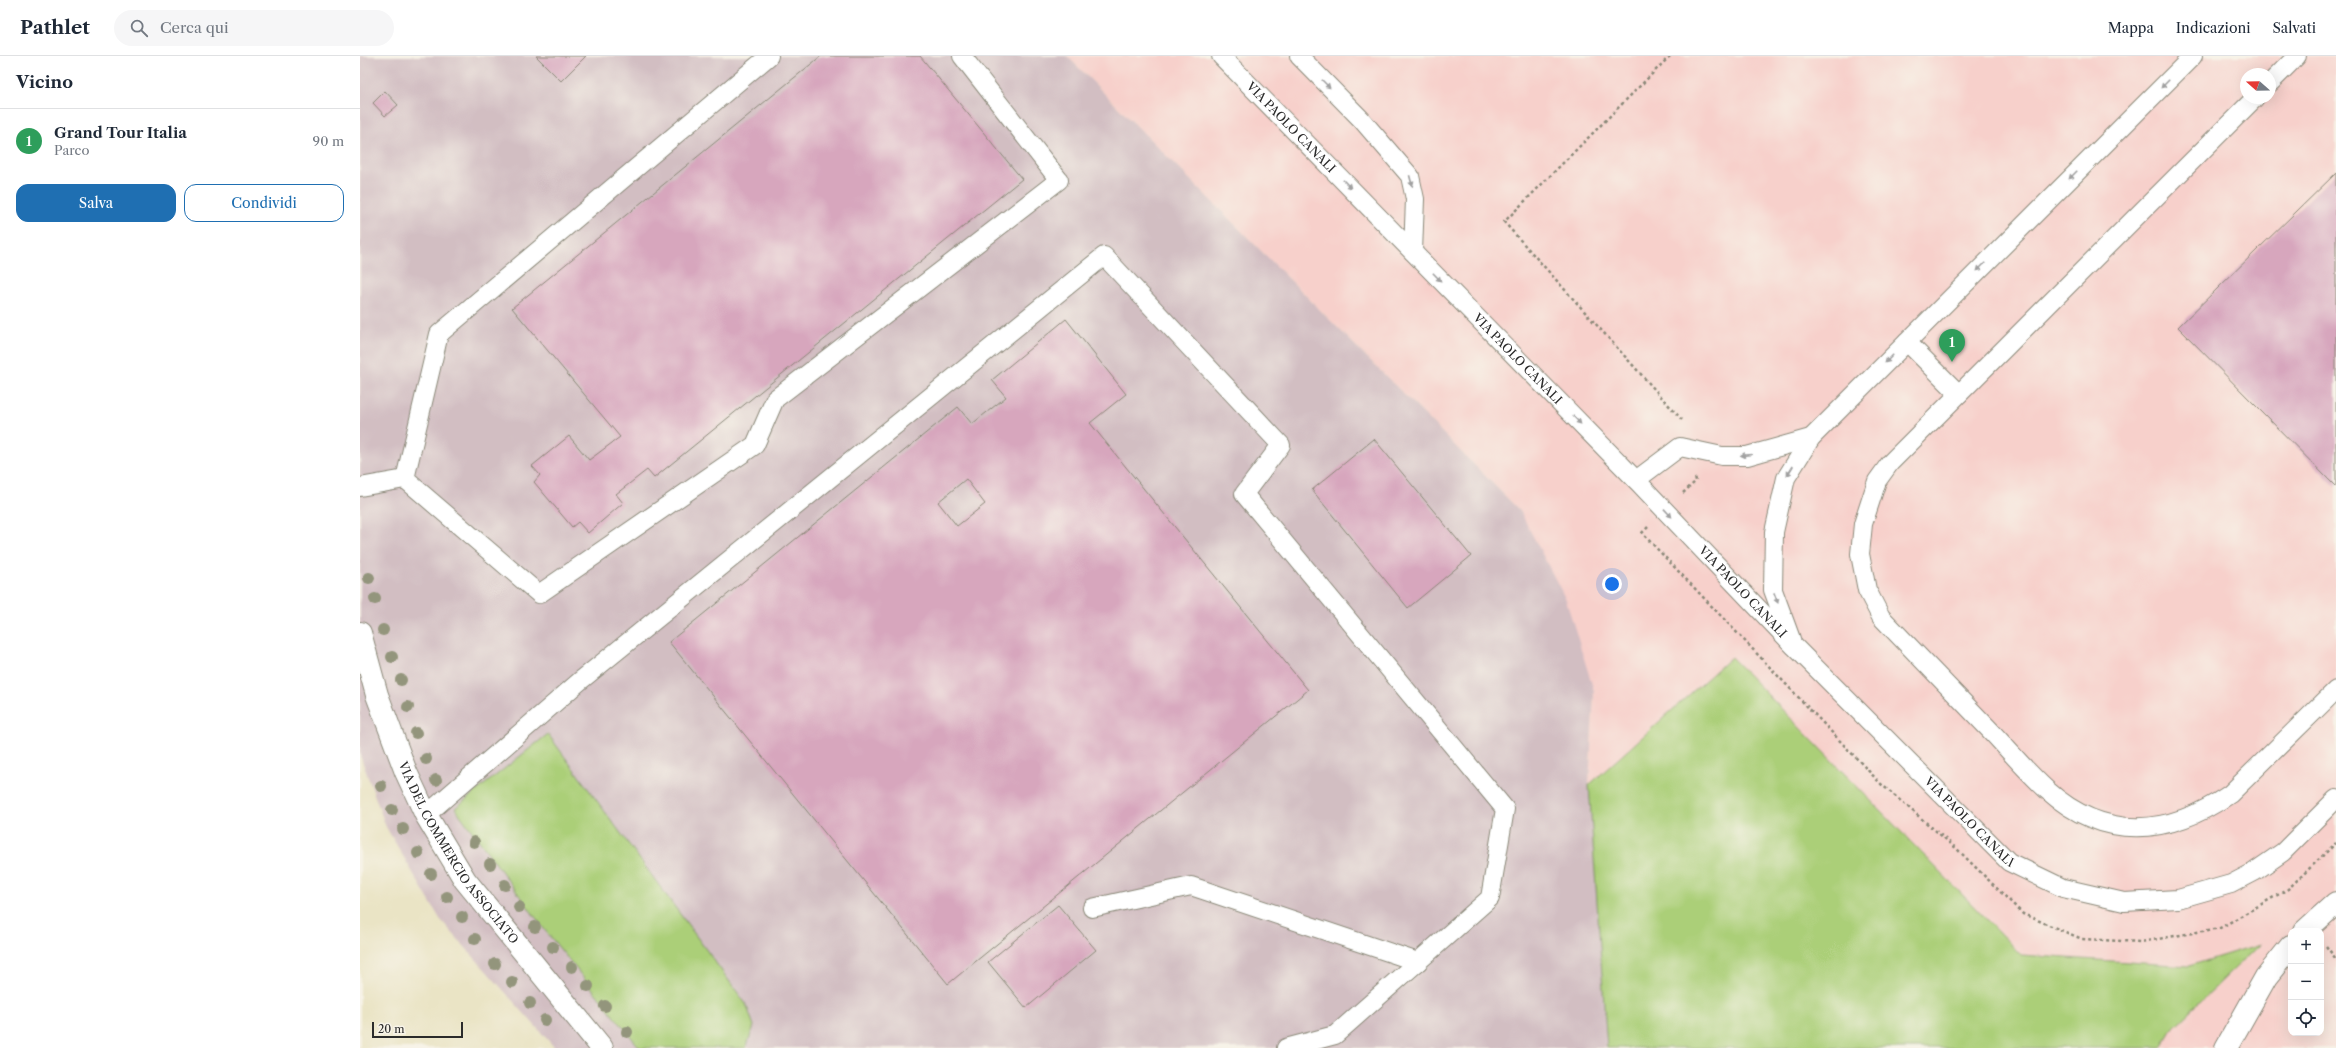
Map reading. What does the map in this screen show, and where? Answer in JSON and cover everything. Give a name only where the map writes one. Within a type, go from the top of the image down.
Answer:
[{"type":"street","name":"VIA DEL COMMERCIO ASSOCIATO","points":[[360,633],[377,695],[390,731],[406,772],[426,815],[465,880],[602,1048]]},
{"type":"street","points":[[2308,928],[2336,903]]},
{"type":"street","points":[[2226,1048],[2266,977],[2288,950]]},
{"type":"lane","points":[[405,480],[440,334],[769,56]]},
{"type":"lane","points":[[360,487],[405,480],[538,594],[755,445],[775,399],[1059,180],[962,56]]},
{"type":"lane","name":"VIA PAOLO CANALI","points":[[1221,56],[1636,480],[1795,647],[2010,862],[2063,888],[2124,902],[2178,899],[2231,884],[2254,872],[2283,852],[2336,799]]},
{"type":"lane","points":[[1299,56],[1361,119],[1410,176],[1415,198],[1413,252]]},
{"type":"lane","points":[[1795,647],[1773,590],[1774,532],[1786,478],[1811,438],[2193,56]]},
{"type":"lane","points":[[2276,77],[2297,56]]},
{"type":"lane","points":[[2249,104],[1890,463],[1876,481],[1863,524],[1860,554],[1866,590],[1881,617],[2048,790],[2097,821],[2130,828],[2157,827],[2184,819],[2210,808],[2230,794],[2336,690]]},
{"type":"lane","points":[[426,815],[580,681],[1104,256],[1281,445],[1244,494],[1505,808],[1490,898],[1335,1035],[1286,1048]]},
{"type":"lane","points":[[1907,342],[1959,394]]},
{"type":"lane","points":[[1636,480],[1680,447],[1722,456],[1747,456],[1811,438]]},
{"type":"lane","points":[[1092,908],[1191,886],[1418,962]]},
{"type":"path","points":[[1670,56],[1504,222],[1688,427],[1696,481]]},
{"type":"shaded area","points":[[360,56],[1067,56],[1520,511],[1566,600],[1594,691],[1589,785],[1607,1048],[555,1048],[440,919],[386,827],[360,755]]},
{"type":"shaded area","points":[[1067,56],[2336,56],[2336,1048],[2162,1048],[2174,1027],[2260,945],[2189,966],[2022,955],[1731,658],[1589,785],[1594,691],[1520,511]]},
{"type":"green space","points":[[1731,657],[2021,955],[2189,966],[2260,944],[2174,1027],[2162,1048],[1607,1048],[1589,785]]},
{"type":"green space","points":[[548,734],[746,1004],[754,1026],[746,1048],[640,1048],[544,929],[455,808]]},
{"type":"building","points":[[536,56],[586,56],[561,81]]},
{"type":"building","points":[[821,56],[920,56],[1022,179],[654,478],[647,470],[616,494],[623,503],[588,533],[578,522],[572,527],[534,482],[540,475],[532,466],[569,436],[589,460],[620,437],[512,308]]},
{"type":"building","points":[[385,91],[398,105],[385,116],[373,103]]},
{"type":"building","points":[[2336,173],[2336,487],[2178,327]]},
{"type":"building","points":[[1066,319],[1126,394],[1090,423],[1308,690],[948,984],[669,642],[958,407],[972,424],[1006,397],[992,380]],"holes":[[[966,479],[985,504],[957,526],[938,502]]]},
{"type":"building","points":[[1374,439],[1471,556],[1408,608],[1312,490]]},
{"type":"building","points":[[1058,905],[1096,950],[1026,1008],[988,962]]},
{"type":"place","name":"Grand Tour Italia","points":[[1952,362]]}]
